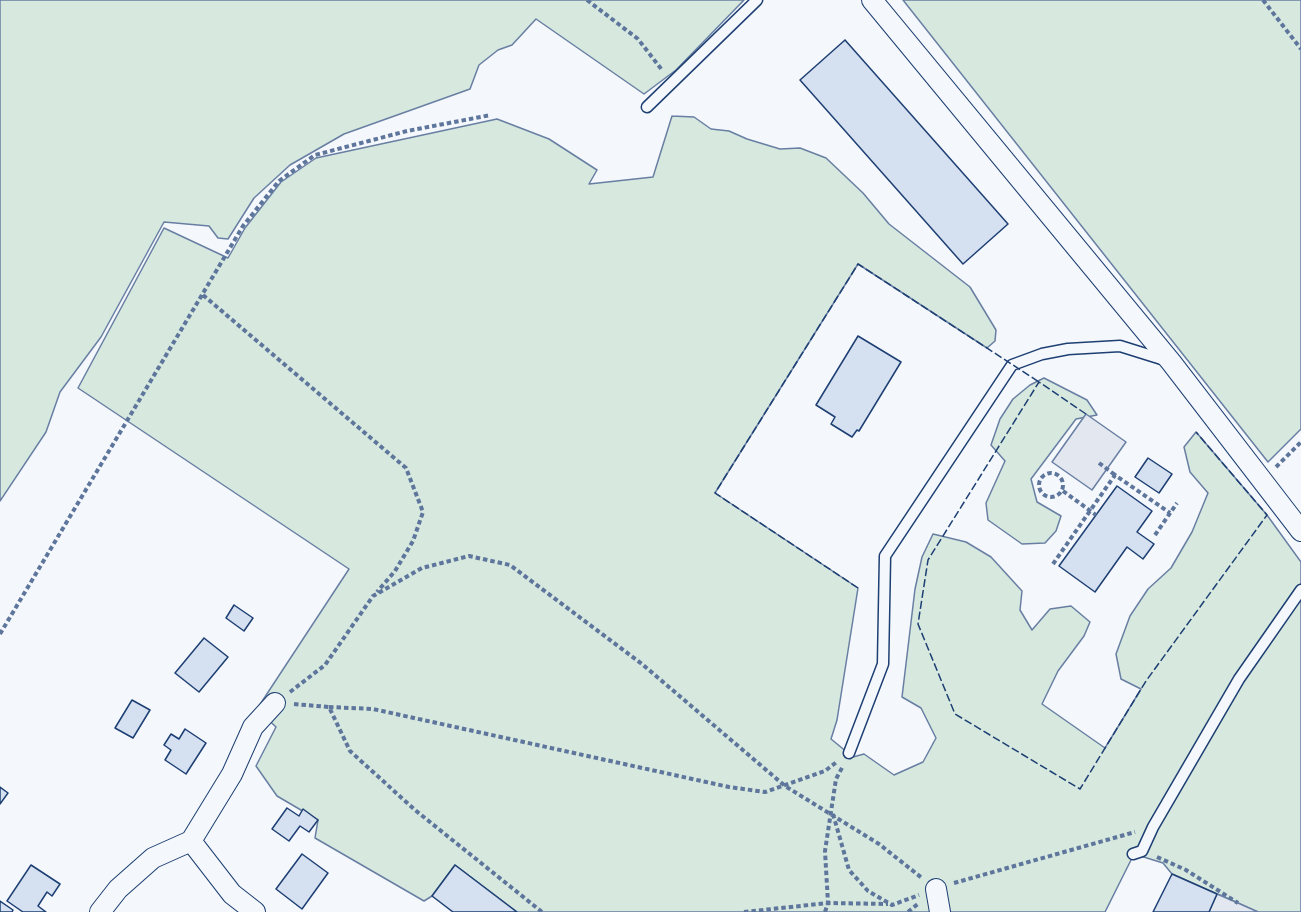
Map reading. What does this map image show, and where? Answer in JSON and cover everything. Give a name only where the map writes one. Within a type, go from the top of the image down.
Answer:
[{"type":"street","points":[[872,0],[1171,362],[1301,531]]},
{"type":"street","points":[[100,912],[118,889],[153,858],[191,842],[232,774],[253,728],[275,704]]},
{"type":"street","points":[[191,842],[232,894],[255,912]]},
{"type":"street","points":[[936,889],[940,912]]},
{"type":"lane","points":[[647,107],[758,0]]},
{"type":"lane","points":[[849,753],[883,664],[885,556],[1012,365],[1042,354],[1068,349],[1120,346],[1171,362]]},
{"type":"lane","points":[[1138,853],[1239,679],[1301,590]]},
{"type":"path","points":[[587,0],[638,39],[671,83]]},
{"type":"path","points":[[1263,0],[1301,49]]},
{"type":"path","points":[[0,634],[243,226],[279,181],[315,155],[407,131],[490,115]]},
{"type":"path","points":[[203,295],[406,468],[423,512],[407,551],[395,571],[373,596],[325,665],[275,704]]},
{"type":"path","points":[[1264,480],[1301,442]]},
{"type":"path","points":[[1099,463],[1170,513]]},
{"type":"path","points":[[1050,473],[1058,474],[1064,482],[1062,491],[1055,497],[1046,497],[1041,492],[1040,480],[1050,473]]},
{"type":"path","points":[[1053,564],[1116,475]]},
{"type":"path","points":[[1062,491],[1096,515]]},
{"type":"path","points":[[1155,535],[1177,503]]},
{"type":"path","points":[[373,596],[422,568],[469,556],[510,565],[642,664],[785,786],[879,844],[936,889]]},
{"type":"path","points":[[275,704],[315,704],[373,709],[729,787],[765,792],[825,771],[849,753]]},
{"type":"path","points":[[329,706],[350,751],[415,810],[542,912]]},
{"type":"path","points":[[825,912],[828,903],[825,851],[836,779],[849,753]]},
{"type":"path","points":[[832,813],[849,870],[868,891],[892,904]]},
{"type":"path","points":[[744,912],[828,903],[892,904],[936,889],[1153,827]]},
{"type":"path","points":[[1138,853],[1186,870],[1238,903]]},
{"type":"path","points":[[908,912],[936,889]]},
{"type":"shaded area","points":[[0,0],[744,0],[676,70],[644,94],[536,19],[512,45],[498,50],[479,65],[470,89],[344,134],[290,165],[254,198],[228,239],[218,238],[209,226],[164,222],[101,337],[60,392],[46,432],[0,501]]},
{"type":"shaded area","points":[[903,0],[1301,0],[1301,429],[1268,462]]},
{"type":"shaded area","points":[[672,116],[694,117],[711,129],[729,131],[780,149],[800,148],[826,158],[863,193],[889,224],[970,287],[996,330],[995,341],[987,348],[858,264],[715,493],[858,588],[837,720],[831,739],[853,757],[864,754],[894,775],[923,762],[936,738],[921,708],[902,697],[915,589],[922,557],[933,534],[966,542],[991,557],[1022,591],[1020,610],[1032,630],[1050,609],[1071,606],[1090,622],[1084,636],[1058,671],[1042,704],[1105,748],[1141,689],[1121,679],[1116,654],[1130,616],[1148,589],[1171,568],[1192,532],[1208,493],[1190,472],[1184,447],[1196,432],[1267,515],[1301,562],[1301,912],[1258,912],[1172,874],[1163,863],[1134,854],[1105,912],[517,912],[455,865],[432,896],[424,901],[315,838],[318,820],[277,796],[256,766],[276,727],[257,709],[349,569],[78,388],[164,228],[228,258],[245,228],[281,182],[316,158],[497,119],[549,139],[597,170],[589,184],[653,177]]},
{"type":"shaded area","points":[[1044,378],[1087,400],[1097,415],[1076,419],[1031,479],[1037,502],[1061,516],[1056,531],[1045,543],[1022,544],[988,520],[986,503],[1005,461],[991,445],[1000,419],[1013,399],[1030,385]]},
{"type":"shaded area","points":[[1086,414],[1126,442],[1092,490],[1052,462]]},
{"type":"shaded area","points":[[1217,894],[1238,903],[1258,912],[1209,912]]},
{"type":"building","points":[[845,40],[1008,224],[963,264],[800,80]]},
{"type":"building","points":[[858,336],[901,362],[859,431],[857,430],[852,437],[831,424],[835,417],[816,405]]},
{"type":"building","points":[[1148,458],[1172,474],[1159,493],[1135,477]]},
{"type":"building","points":[[1117,486],[1152,511],[1137,532],[1154,544],[1143,559],[1127,547],[1095,592],[1059,566]]},
{"type":"building","points":[[234,605],[253,618],[244,631],[226,618]]},
{"type":"building","points":[[204,638],[228,657],[199,692],[175,673]]},
{"type":"building","points":[[132,700],[150,710],[133,738],[115,728]]},
{"type":"building","points":[[185,729],[206,743],[186,774],[165,760],[171,750],[164,745],[171,734],[179,739]]},
{"type":"building","points":[[0,787],[8,793],[0,804]]},
{"type":"building","points":[[287,808],[299,816],[303,809],[318,820],[309,832],[300,826],[289,841],[272,829]]},
{"type":"building","points":[[302,854],[328,873],[302,909],[276,889]]},
{"type":"building","points":[[31,865],[60,884],[52,896],[47,892],[38,906],[46,912],[23,912],[7,901]]},
{"type":"building","points":[[455,865],[517,912],[453,912],[432,896]]},
{"type":"building","points":[[1172,874],[1217,894],[1209,912],[1153,912]]},
{"type":"building","points":[[0,901],[13,910],[12,912],[0,912]]},
{"type":"fence","points":[[858,588],[715,493],[858,264],[1039,382]]},
{"type":"fence","points":[[1086,414],[1039,382],[928,560],[918,624],[955,714],[1080,789],[1146,681],[1267,515],[1196,432]]}]
